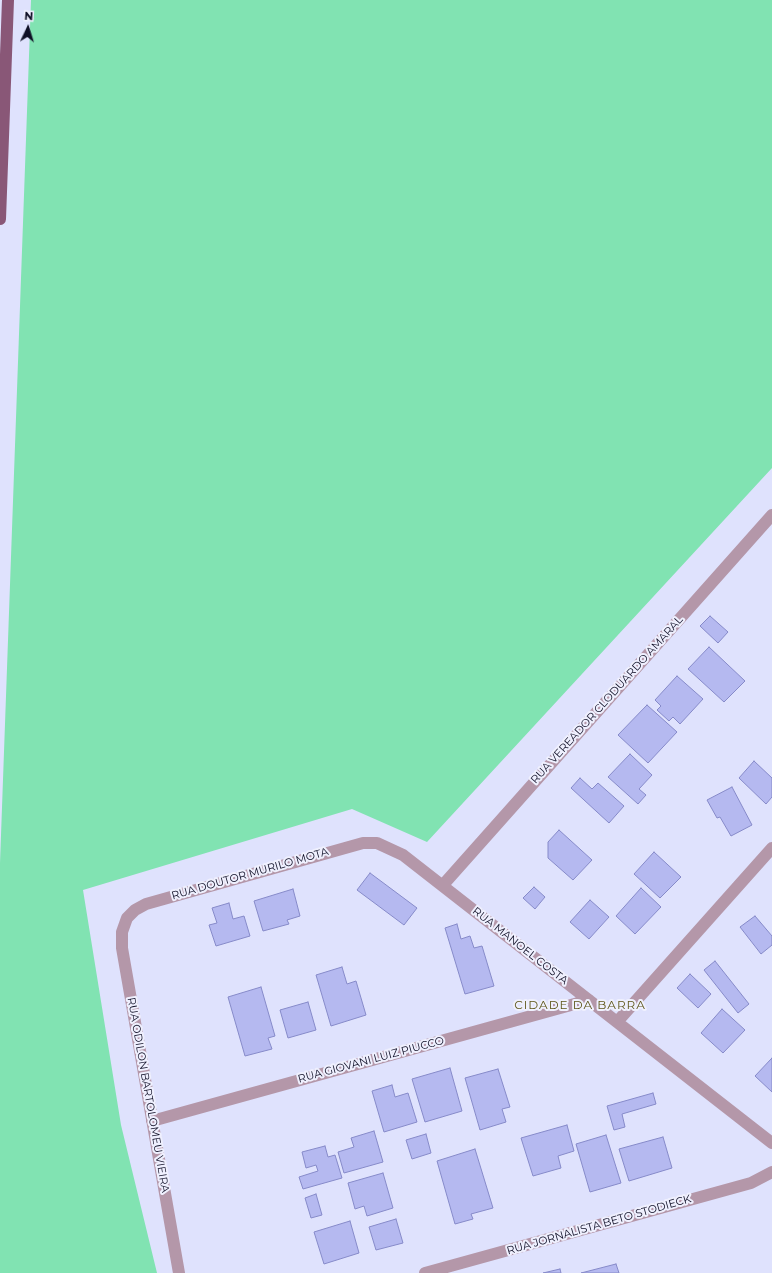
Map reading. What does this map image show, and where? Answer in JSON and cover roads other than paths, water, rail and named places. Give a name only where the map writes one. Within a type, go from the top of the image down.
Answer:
[{"type":"main road","points":[[0,219],[8,0]]},
{"type":"street","name":"RUA VEREADOR CLODUARDO AMARAL","points":[[443,885],[772,515]]},
{"type":"street","name":"RUA DOUTOR MURILO MOTA","points":[[127,918],[135,910],[146,904],[349,846],[363,843],[377,843]]},
{"type":"street","name":"RUA MANOEL COSTA","points":[[377,843],[403,855],[443,885],[772,1144]]},
{"type":"street","points":[[617,1022],[772,848]]},
{"type":"street","name":"RUA ODILON BARTOLOMEU VIEIRA","points":[[127,918],[122,932],[122,948],[179,1273]]},
{"type":"street","name":"RUA GIOVANI LUIZ PIUCCO","points":[[152,1121],[589,1000]]},
{"type":"street","name":"RUA JORNALISTA BETO STODIECK","points":[[425,1273],[450,1270],[751,1182],[772,1172]]},
{"type":"district","name":"CIDADE DA BARRA","points":[[580,1005]]}]
